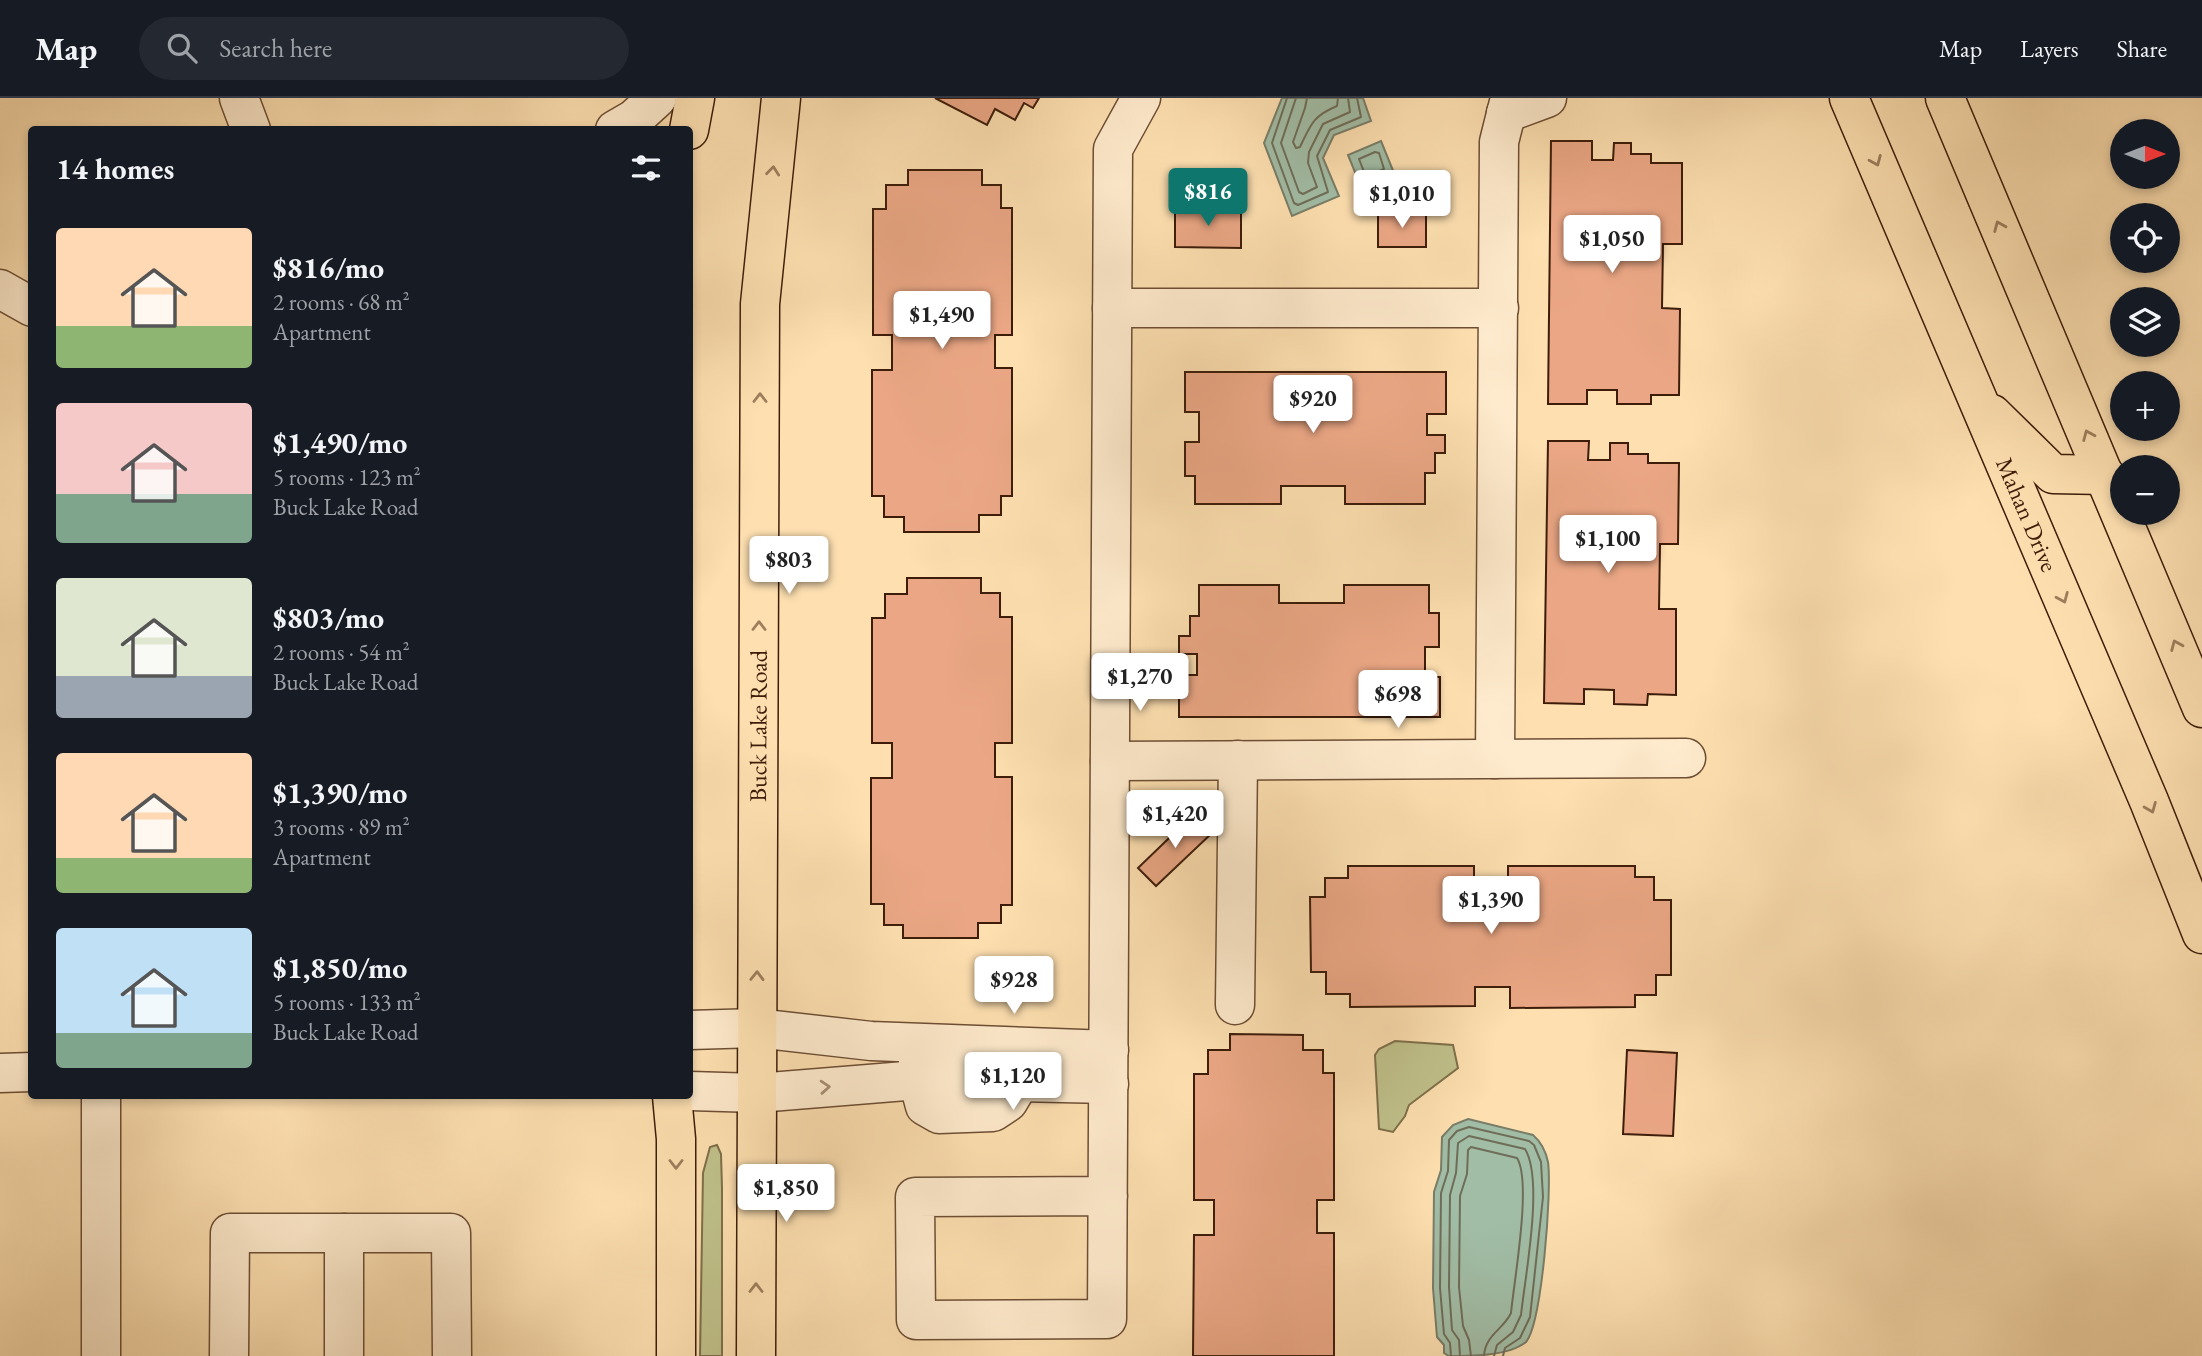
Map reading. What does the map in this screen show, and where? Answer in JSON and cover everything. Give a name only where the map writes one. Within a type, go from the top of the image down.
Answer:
[{"type":"main road","points":[[690,126],[695,98]]},
{"type":"main road","name":"Buck Lake Road","points":[[756,1356],[760,304],[781,98]]},
{"type":"main road","name":"Mahan Drive","points":[[1849,98],[2149,801],[2202,934]]},
{"type":"main road","points":[[1945,98],[2202,708]]},
{"type":"main road","points":[[1979,400],[2053,474],[2105,475]]},
{"type":"main road","points":[[672,1099],[676,1139],[676,1356]]},
{"type":"street","points":[[239,98],[250,126]]},
{"type":"street","points":[[622,126],[657,98]]},
{"type":"street","points":[[1108,1196],[915,1197],[916,1320],[1107,1319],[1108,1196],[1109,1067],[1113,149],[1141,98]]},
{"type":"street","points":[[1495,759],[1499,142],[1508,105],[1547,98]]},
{"type":"street","points":[[0,289],[28,305]]},
{"type":"street","points":[[1112,308],[1499,308]]},
{"type":"street","points":[[1110,761],[1686,758]]},
{"type":"street","points":[[1235,1005],[1238,760]]},
{"type":"street","points":[[693,1030],[757,1028],[871,1041],[917,1042],[1109,1067]]},
{"type":"street","points":[[917,1042],[918,1080]]},
{"type":"street","points":[[693,1091],[757,1093],[918,1080],[1020,1082],[1109,1067]]},
{"type":"street","points":[[0,1073],[28,1072]]},
{"type":"street","points":[[101,1099],[101,1356]]},
{"type":"street","points":[[229,1356],[230,1233],[451,1233],[452,1356]]},
{"type":"street","points":[[344,1233],[344,1356]]},
{"type":"green space","points":[[1395,1041],[1453,1045],[1458,1068],[1409,1105],[1405,1116],[1393,1132],[1379,1129],[1375,1055],[1379,1049]]},
{"type":"green space","points":[[717,1145],[721,1154],[722,1188],[722,1356],[700,1356],[703,1173],[710,1147]]},
{"type":"water","points":[[1282,98],[1363,98],[1371,121],[1334,135],[1323,158],[1339,196],[1292,216],[1264,143]]},
{"type":"water","points":[[1381,141],[1394,173],[1361,187],[1348,155]]},
{"type":"water","points":[[1468,1119],[1533,1135],[1538,1141],[1548,1162],[1547,1226],[1537,1310],[1526,1342],[1500,1353],[1449,1356],[1444,1353],[1444,1345],[1437,1337],[1433,1288],[1434,1192],[1441,1170],[1442,1137],[1453,1125]]},
{"type":"building","points":[[935,98],[1039,98],[1033,108],[1024,103],[1015,120],[995,109],[987,125]]},
{"type":"building","points":[[1551,141],[1592,141],[1592,160],[1613,160],[1614,143],[1631,143],[1631,154],[1651,154],[1651,163],[1682,163],[1682,244],[1663,244],[1662,308],[1680,309],[1679,395],[1651,395],[1651,404],[1617,404],[1617,390],[1587,390],[1587,404],[1548,404]]},
{"type":"building","points":[[908,170],[982,170],[982,185],[1001,185],[1001,208],[1012,208],[1012,335],[995,335],[995,368],[1012,368],[1012,496],[1001,496],[1001,515],[979,515],[979,532],[904,532],[904,517],[884,517],[884,496],[872,496],[872,370],[892,370],[892,335],[873,335],[873,209],[886,209],[886,185],[908,185]]},
{"type":"building","points":[[1175,209],[1241,210],[1241,248],[1175,247]]},
{"type":"building","points":[[1378,214],[1426,214],[1426,247],[1378,247]]},
{"type":"building","points":[[1185,372],[1446,372],[1446,414],[1427,414],[1427,435],[1445,435],[1445,453],[1435,453],[1435,473],[1425,473],[1425,504],[1345,504],[1345,486],[1281,486],[1281,504],[1195,504],[1195,476],[1185,476],[1185,442],[1199,442],[1199,412],[1185,412]]},
{"type":"building","points":[[1548,441],[1589,441],[1588,460],[1610,460],[1610,443],[1628,443],[1628,454],[1648,454],[1648,463],[1679,463],[1678,544],[1660,544],[1659,609],[1676,609],[1676,695],[1648,694],[1647,705],[1614,704],[1614,690],[1584,689],[1584,704],[1544,703]]},
{"type":"building","points":[[907,578],[981,578],[981,593],[1000,593],[1000,617],[1012,617],[1012,743],[995,743],[995,777],[1012,777],[1012,905],[1001,905],[1001,923],[978,923],[978,938],[903,938],[903,925],[884,925],[884,904],[871,904],[871,778],[892,778],[892,743],[872,743],[872,618],[885,618],[885,594],[907,594]]},
{"type":"building","points":[[1199,585],[1279,585],[1279,603],[1344,603],[1344,585],[1429,585],[1429,613],[1439,613],[1439,647],[1425,647],[1425,677],[1440,677],[1440,717],[1179,717],[1179,675],[1197,675],[1197,654],[1179,654],[1179,636],[1190,636],[1190,616],[1199,616]]},
{"type":"building","points":[[1194,814],[1212,833],[1156,886],[1138,868]]},
{"type":"building","points":[[1348,866],[1474,866],[1474,884],[1508,884],[1508,866],[1635,866],[1635,877],[1654,877],[1654,900],[1671,900],[1671,975],[1656,975],[1656,995],[1635,995],[1635,1007],[1510,1008],[1510,987],[1475,987],[1475,1006],[1350,1007],[1350,994],[1326,994],[1326,972],[1311,972],[1310,897],[1325,897],[1325,878],[1348,878]]},
{"type":"building","points":[[1230,1034],[1303,1035],[1303,1050],[1323,1050],[1323,1073],[1334,1073],[1334,1200],[1317,1200],[1317,1233],[1334,1233],[1334,1356],[1193,1356],[1194,1235],[1214,1235],[1214,1200],[1194,1200],[1194,1074],[1208,1074],[1208,1050],[1230,1050]]},
{"type":"building","points":[[1627,1050],[1677,1053],[1673,1136],[1623,1134]]}]
